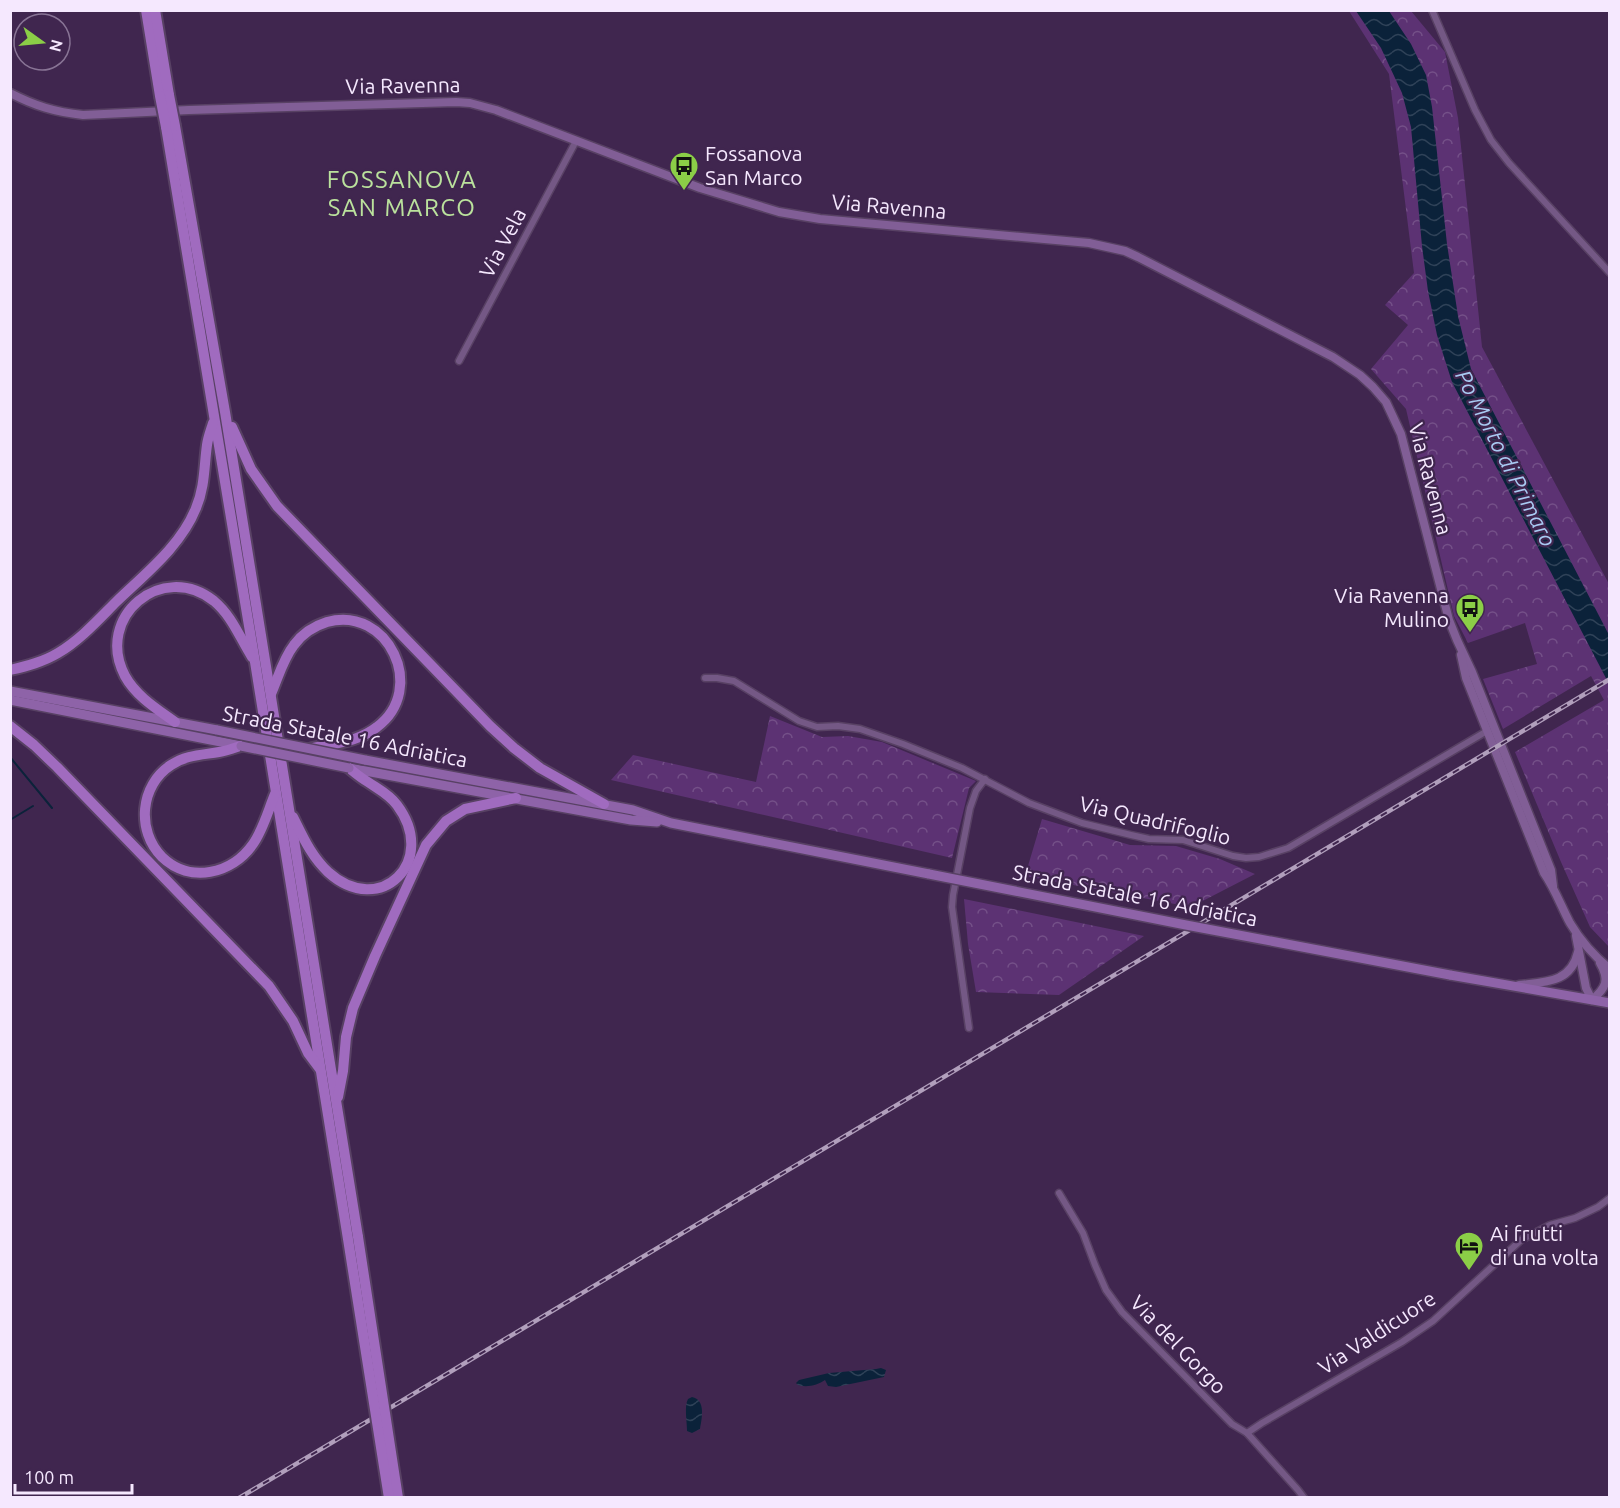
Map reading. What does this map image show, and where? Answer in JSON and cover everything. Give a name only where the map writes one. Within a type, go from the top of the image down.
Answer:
[{"type":"highway","points":[[146,10],[165,96]]},
{"type":"highway","points":[[155,10],[165,96],[214,419],[275,794],[321,1070],[398,1497]]},
{"type":"highway","points":[[173,146],[225,412],[337,1106],[389,1497]]},
{"type":"highway","points":[[225,412],[251,468],[268,494],[288,518],[514,748],[540,768],[604,804]]},
{"type":"highway","points":[[10,670],[48,659],[74,642],[177,541],[191,519],[200,498],[207,445],[214,419]]},
{"type":"highway","points":[[175,722],[140,695],[126,678],[119,658],[117,640],[121,622],[131,607],[146,595],[160,589],[179,587],[205,595],[232,621],[255,662]]},
{"type":"highway","points":[[271,694],[288,652],[305,633],[317,626],[339,619],[352,619],[366,623],[379,633],[393,653],[400,669],[401,685],[397,702],[389,716],[377,727],[363,735],[346,742],[309,749]]},
{"type":"highway","points":[[10,726],[57,767],[269,986],[293,1021],[308,1053],[321,1070]]},
{"type":"highway","points":[[241,746],[181,760],[165,769],[152,784],[145,802],[146,821],[151,841],[162,856],[177,867],[204,874],[221,870],[238,860],[253,845],[275,794]]},
{"type":"highway","points":[[288,809],[307,846],[329,873],[354,887],[372,889],[395,880],[405,869],[410,855],[411,839],[407,821],[385,792],[349,768]]},
{"type":"highway","points":[[337,1106],[346,1037],[353,1008],[426,845],[446,821],[465,809],[516,798]]},
{"type":"main road","name":"Via Ravenna","points":[[10,93],[42,108],[82,115],[339,105],[470,103],[496,110],[700,188],[790,214],[820,219],[1089,243],[1125,251],[1334,357],[1373,387],[1386,402],[1394,417],[1409,462],[1441,593],[1457,640],[1466,678],[1544,873],[1575,930],[1587,947],[1610,969]]},
{"type":"main road","name":"Via Ravenna","points":[[1457,640],[1551,870],[1553,886]]},
{"type":"main road","name":"Strada Statale 16 Adriatica","points":[[10,691],[604,804],[633,810],[671,823]]},
{"type":"main road","name":"Strada Statale 16 Adriatica","points":[[10,700],[349,768],[631,820],[671,823],[1186,925],[1592,1000]]},
{"type":"main road","name":"Via Ravenna","points":[[1575,930],[1586,988],[1592,1000],[1602,991],[1606,978],[1598,958]]},
{"type":"main road","points":[[1515,986],[1546,982],[1562,977],[1574,965],[1579,949]]},
{"type":"main road","points":[[1592,1000],[1610,1004]]},
{"type":"street","points":[[1432,10],[1474,110],[1496,148],[1610,273]]},
{"type":"street","name":"Via Vela","points":[[459,361],[576,141]]},
{"type":"street","name":"Via Quadrifoglio","points":[[705,678],[734,681],[799,721],[817,727],[838,726],[879,735],[962,768],[1029,803],[1082,822],[1131,836],[1183,840],[1246,858],[1259,857],[1288,848],[1487,731]]},
{"type":"street","points":[[969,1028],[952,907],[954,885],[970,808],[976,790],[986,779]]},
{"type":"street","name":"Via del Gorgo","points":[[1059,1193],[1083,1233],[1106,1290],[1122,1312],[1232,1425],[1247,1433],[1304,1497]]},
{"type":"street","name":"Via Valdicuore","points":[[1247,1433],[1402,1342],[1433,1321],[1521,1240],[1550,1226],[1575,1218],[1598,1207],[1610,1198]]},
{"type":"green space","points":[[1349,11],[1411,11],[1445,52],[1458,118],[1482,347],[1609,584],[1609,947],[1590,927],[1515,752],[1604,700],[1591,676],[1503,729],[1483,679],[1537,664],[1525,623],[1468,643],[1454,616],[1406,409],[1371,369],[1408,325],[1385,305],[1414,273],[1389,74]]},
{"type":"green space","points":[[770,716],[822,737],[848,736],[882,742],[976,781],[969,788],[952,858],[611,780],[633,755],[756,782]]},
{"type":"green space","points":[[1042,819],[1130,845],[1176,846],[1220,859],[1255,874],[1191,907],[1025,876]]},
{"type":"green space","points":[[964,899],[1144,936],[1059,995],[976,992]]},
{"type":"water","name":"Po Morto di Primaro","points":[[1356,11],[1389,11],[1411,44],[1426,75],[1458,316],[1471,369],[1609,635],[1609,684],[1452,382],[1437,335],[1428,291],[1411,127],[1402,93],[1381,48]]},
{"type":"water","points":[[881,1368],[886,1370],[884,1377],[836,1387],[828,1386],[825,1380],[809,1386],[796,1383],[799,1380],[829,1373]]},
{"type":"water","points":[[692,1397],[699,1402],[702,1415],[700,1429],[692,1433],[687,1431],[686,1410],[688,1399]]},
{"type":"waterway","points":[[10,757],[52,808]]},
{"type":"waterway","points":[[10,820],[33,806]]},
{"type":"railway","points":[[239,1498],[1610,679]]},
{"type":"place","name":"Fossanova San Marco","points":[[684,192]]},
{"type":"place","name":"Via Ravenna Mulino","points":[[1470,634]]},
{"type":"place","name":"Ai frutti di una volta","points":[[1469,1272]]},
{"type":"district","name":"FOSSANOVA SAN MARCO","points":[[402,194]]}]
